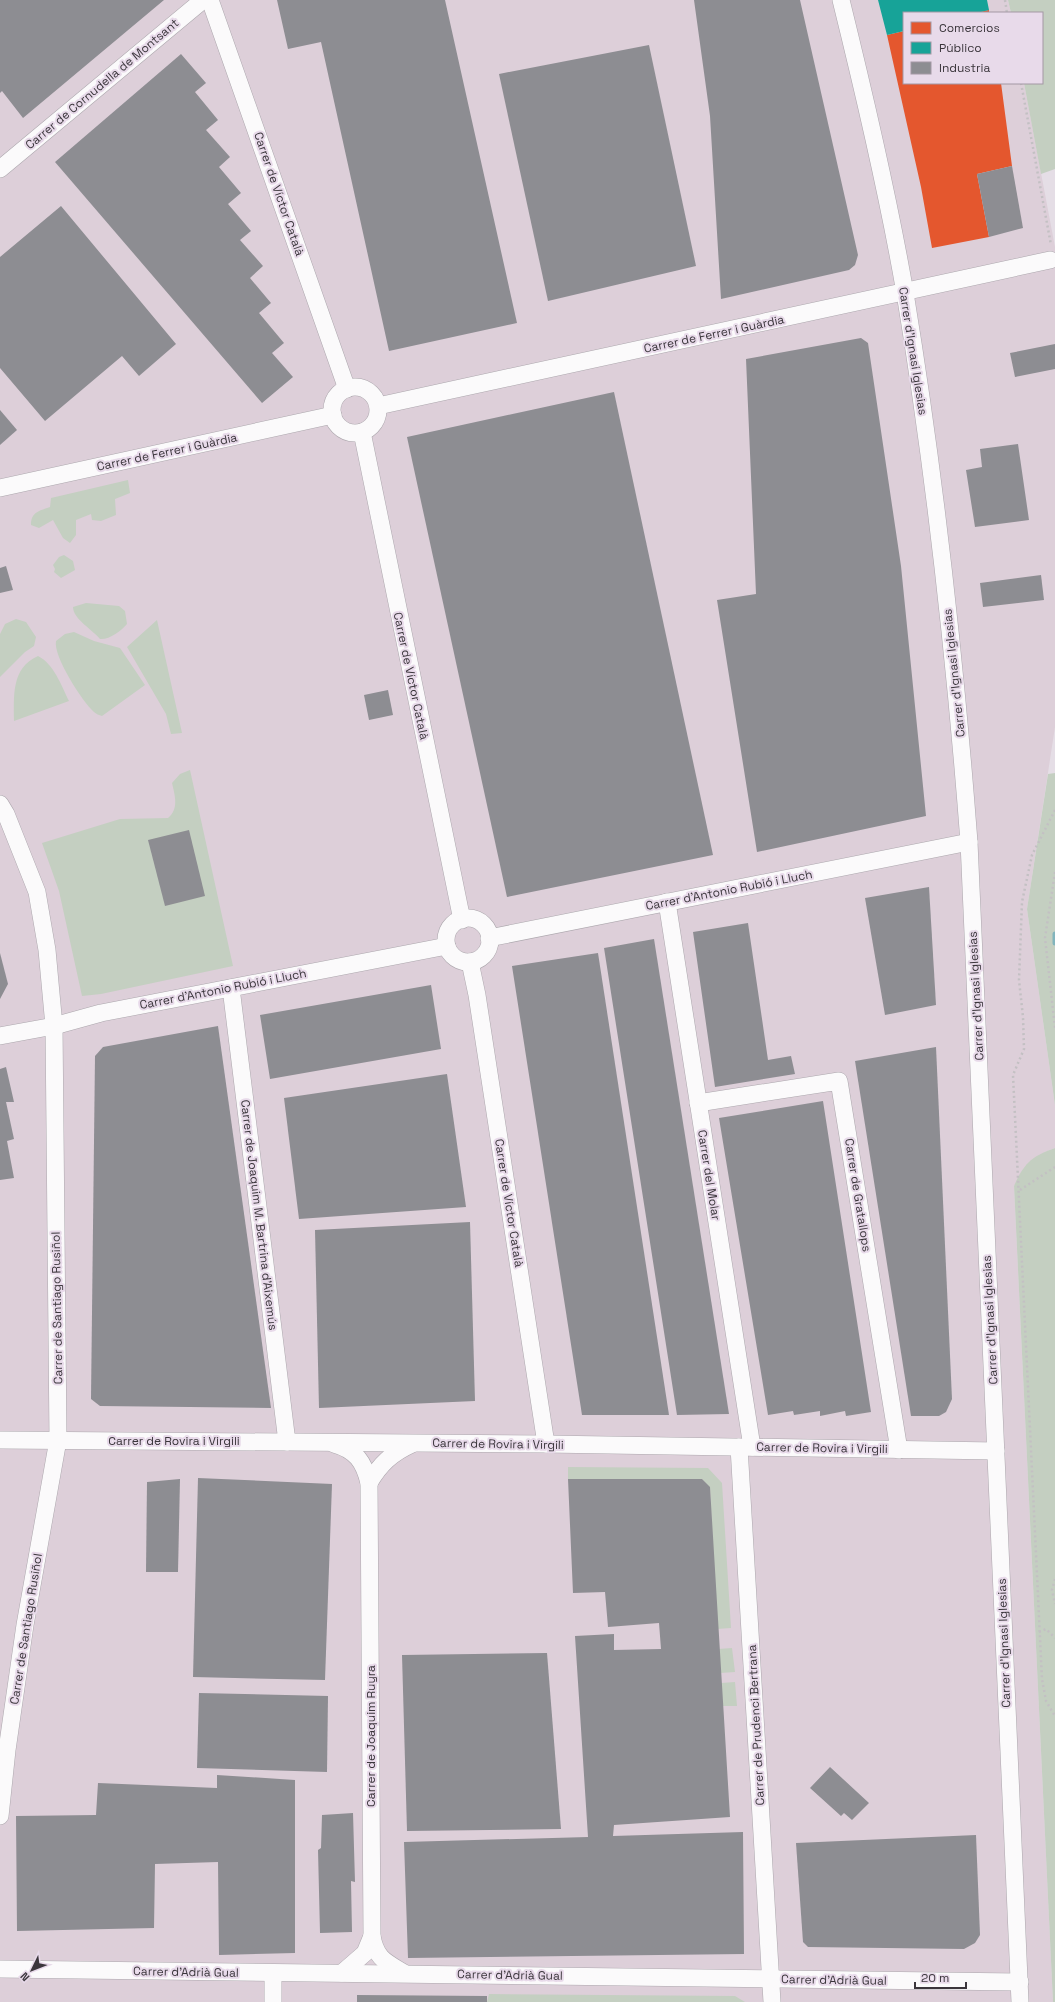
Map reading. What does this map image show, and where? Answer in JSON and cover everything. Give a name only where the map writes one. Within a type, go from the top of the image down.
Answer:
[{"type":"street","name":"Carrer de Cornudella de Montsant","points":[[0,169],[203,0]]},
{"type":"street","points":[[212,7],[225,0]]},
{"type":"street","name":"Carrer d'Ignasi Iglesias","points":[[841,0],[873,136],[904,292],[942,555],[958,698],[969,842],[1020,2002]]},
{"type":"street","name":"Carrer de Víctor Català","points":[[212,7],[347,388]]},
{"type":"street","name":"Carrer de Ferrer i Guàrdia","points":[[378,406],[1050,260]]},
{"type":"street","points":[[357,387],[366,390],[374,397],[378,406],[377,416],[374,422],[368,429],[362,432],[345,430],[338,424],[333,415],[333,405],[337,396],[347,388],[357,387]]},
{"type":"street","name":"Carrer de Ferrer i Guàrdia","points":[[0,488],[333,415]]},
{"type":"street","name":"Carrer de Víctor Català","points":[[362,432],[462,920]]},
{"type":"street","name":"Carrer de Santiago Rusiñol","points":[[0,804],[6,814],[37,892],[47,950],[54,1026],[58,1440],[25,1625],[7,1750],[0,1816]]},
{"type":"street","name":"Carrer d'Antonio Rubió i Lluch","points":[[489,938],[969,842]]},
{"type":"street","name":"Carrer del Molar","points":[[667,902],[698,1103],[746,1447]]},
{"type":"street","points":[[472,919],[482,924],[488,932],[489,938],[488,948],[484,954],[476,960],[470,962],[457,959],[449,952],[446,939],[449,929],[453,924],[462,920],[472,919]]},
{"type":"street","name":"Carrer d'Antonio Rubió i Lluch","points":[[0,1036],[54,1026],[101,1013],[447,946]]},
{"type":"street","name":"Carrer de Víctor Català","points":[[470,962],[477,994],[546,1444]]},
{"type":"street","name":"Carrer de Joaquim M. Bartrina d'Aixemús","points":[[231,988],[287,1442]]},
{"type":"street","name":"Carrer de Gratallops","points":[[698,1103],[839,1081],[899,1450]]},
{"type":"street","name":"Carrer de Rovira i Virgili","points":[[0,1440],[546,1444],[996,1451]]},
{"type":"street","name":"Carrer de Joaquim Ruyra","points":[[322,1442],[336,1445],[348,1450],[358,1458],[365,1467],[369,1483],[372,1936],[376,1953],[381,1958],[405,1973]]},
{"type":"street","points":[[369,1483],[377,1469],[387,1459],[397,1451],[416,1443]]},
{"type":"street","name":"Carrer de Prudenci Bertrana","points":[[746,1447],[772,2002]]},
{"type":"street","points":[[342,1973],[365,1953],[372,1936]]},
{"type":"street","name":"Carrer d'Adrià Gual","points":[[0,1969],[273,1974],[405,1973],[1020,1982]]},
{"type":"street","points":[[273,1974],[273,2002]]},
{"type":"path","points":[[1005,0],[1007,12]]},
{"type":"path","points":[[1021,84],[1051,243],[1050,260]]},
{"type":"path","points":[[1055,810],[1032,855],[1022,902],[1019,980],[1023,1017],[1024,1049],[1013,1075],[1042,1680],[1046,1701],[1055,1716]]},
{"type":"path","points":[[1055,872],[1045,938],[1055,1028]]},
{"type":"path","points":[[1019,1190],[1055,1167]]},
{"type":"path","points":[[1055,1579],[1052,1590],[1055,1604]]},
{"type":"path","points":[[1039,1632],[1046,1629],[1055,1638]]},
{"type":"shaded area","points":[[0,0],[1008,0],[1011,12],[903,12],[903,84],[1024,84],[1055,247],[1055,727],[1027,909],[1055,1105],[1055,1148],[1045,1152],[1014,1186],[1053,2002],[0,2002]]},
{"type":"green space","points":[[1008,0],[1055,0],[1055,169],[1041,174],[1024,84],[1043,84],[1043,12],[1011,12]]},
{"type":"green space","points":[[128,480],[130,493],[115,499],[116,515],[101,521],[92,520],[91,514],[76,520],[76,535],[70,543],[63,538],[53,520],[39,528],[31,525],[32,517],[36,513],[50,507],[51,498]]},
{"type":"green space","points":[[64,555],[73,561],[75,570],[61,578],[54,572],[55,569],[53,565],[59,557]]},
{"type":"green space","points":[[86,603],[119,606],[125,611],[127,624],[115,634],[107,638],[100,639],[76,616],[74,611],[73,607]]},
{"type":"green space","points":[[16,619],[26,622],[36,637],[34,646],[25,652],[0,677],[0,634],[5,624]]},
{"type":"green space","points":[[157,620],[182,733],[171,734],[166,714],[127,647]]},
{"type":"green space","points":[[74,632],[94,641],[120,648],[145,685],[102,716],[95,713],[69,678],[56,648],[56,641],[65,634]]},
{"type":"green space","points":[[38,656],[53,670],[69,701],[14,721],[14,693],[19,675],[29,661]]},
{"type":"green space","points":[[190,770],[233,966],[101,994],[82,996],[59,891],[42,843],[120,819],[168,818],[174,811],[175,806],[172,783],[180,774]]},
{"type":"green space","points":[[1055,773],[1055,1105],[1027,909],[1048,774]]},
{"type":"green space","points":[[1055,1148],[1055,2002],[1053,2002],[1014,1186],[1021,1171],[1030,1161],[1040,1154]]},
{"type":"green space","points":[[568,1467],[708,1468],[722,1483],[731,1628],[717,1629],[710,1488],[702,1479],[568,1479]]},
{"type":"green space","points":[[732,1648],[735,1672],[720,1673],[718,1649]]},
{"type":"green space","points":[[735,1682],[737,1706],[722,1706],[721,1683]]},
{"type":"green space","points":[[489,1994],[735,1996],[745,2002],[487,2002]]},
{"type":"building: Comercios","points":[[903,31],[903,84],[1001,84],[1012,166],[977,174],[989,237],[932,248],[921,187],[887,35]]},
{"type":"building: Público","points":[[878,0],[987,0],[989,10],[981,12],[903,12],[903,31],[887,35]]},
{"type":"building: Industria","points":[[0,0],[164,0],[23,118],[2,91],[0,93]]},
{"type":"building: Industria","points":[[277,0],[445,0],[517,323],[389,351],[321,42],[288,49]]},
{"type":"building: Industria","points":[[694,0],[800,0],[858,255],[855,265],[849,270],[721,299],[710,116]]},
{"type":"building: Industria","points":[[649,45],[696,266],[548,301],[499,74]]},
{"type":"building: Industria","points":[[181,54],[206,83],[195,92],[218,120],[206,130],[230,157],[219,167],[241,193],[228,204],[251,231],[240,240],[263,266],[250,278],[271,303],[259,313],[284,343],[272,353],[293,377],[262,403],[55,162]]},
{"type":"building: Industria","points":[[1012,166],[1023,228],[989,237],[977,174]]},
{"type":"building: Industria","points":[[61,206],[176,344],[139,376],[122,356],[45,421],[0,368],[0,257]]},
{"type":"building: Industria","points":[[861,338],[868,343],[901,566],[926,816],[757,852],[717,600],[756,594],[746,359]]},
{"type":"building: Industria","points":[[1055,344],[1055,369],[1015,377],[1010,353]]},
{"type":"building: Industria","points":[[614,392],[713,855],[507,897],[407,437]]},
{"type":"building: Industria","points":[[0,410],[17,430],[0,445]]},
{"type":"building: Industria","points":[[1018,444],[1029,520],[975,527],[966,470],[982,467],[980,449]]},
{"type":"building: Industria","points":[[6,566],[13,590],[0,593],[0,568]]},
{"type":"building: Industria","points":[[1041,575],[1044,600],[983,607],[980,583]]},
{"type":"building: Industria","points":[[388,690],[393,715],[369,720],[364,695]]},
{"type":"building: Industria","points":[[189,830],[205,896],[165,906],[148,840]]},
{"type":"building: Industria","points":[[929,887],[936,1005],[885,1015],[865,898]]},
{"type":"building: Industria","points":[[748,923],[768,1060],[791,1056],[795,1074],[715,1087],[693,932]]},
{"type":"building: Industria","points":[[654,939],[729,1414],[677,1415],[604,948]]},
{"type":"building: Industria","points":[[0,953],[8,984],[0,999]]},
{"type":"building: Industria","points":[[598,953],[669,1415],[582,1415],[512,966]]},
{"type":"building: Industria","points":[[431,985],[441,1049],[270,1079],[260,1015]]},
{"type":"building: Industria","points":[[218,1026],[271,1408],[100,1406],[91,1399],[95,1056],[103,1047]]},
{"type":"building: Industria","points":[[936,1047],[952,1399],[946,1412],[939,1416],[911,1416],[855,1061]]},
{"type":"building: Industria","points":[[6,1067],[14,1102],[6,1102],[14,1139],[7,1141],[14,1178],[0,1180],[0,1069]]},
{"type":"building: Industria","points":[[447,1074],[466,1207],[299,1219],[284,1098]]},
{"type":"building: Industria","points":[[823,1101],[871,1412],[846,1416],[845,1411],[820,1416],[820,1411],[794,1415],[793,1411],[768,1415],[719,1118]]},
{"type":"building: Industria","points":[[470,1222],[475,1401],[319,1408],[315,1230]]},
{"type":"building: Industria","points":[[198,1478],[332,1484],[325,1680],[193,1677]]},
{"type":"building: Industria","points":[[180,1479],[178,1572],[146,1572],[147,1482]]},
{"type":"building: Industria","points":[[568,1479],[702,1479],[710,1487],[730,1817],[614,1825],[613,1836],[743,1832],[744,1954],[408,1958],[404,1842],[588,1837],[575,1636],[614,1634],[614,1650],[661,1649],[659,1623],[608,1627],[605,1592],[573,1593]]},
{"type":"building: Industria","points":[[547,1653],[561,1829],[407,1831],[402,1655]]},
{"type":"building: Industria","points":[[199,1693],[328,1696],[327,1772],[197,1768]]},
{"type":"building: Industria","points":[[830,1767],[869,1803],[852,1820],[844,1813],[841,1816],[810,1788]]},
{"type":"building: Industria","points":[[217,1775],[295,1780],[295,1953],[219,1955],[218,1862],[155,1864],[154,1928],[17,1931],[16,1816],[96,1815],[98,1783],[217,1788]]},
{"type":"building: Industria","points":[[353,1813],[355,1882],[351,1881],[352,1932],[320,1933],[318,1850],[321,1848],[322,1815]]},
{"type":"building: Industria","points":[[976,1835],[980,1935],[975,1943],[964,1949],[808,1947],[803,1942],[796,1843]]},
{"type":"building: Industria","points":[[357,1995],[487,1996],[487,2002],[357,2002]]},
{"type":"waterway","points":[[1055,934],[1055,943]]}]
